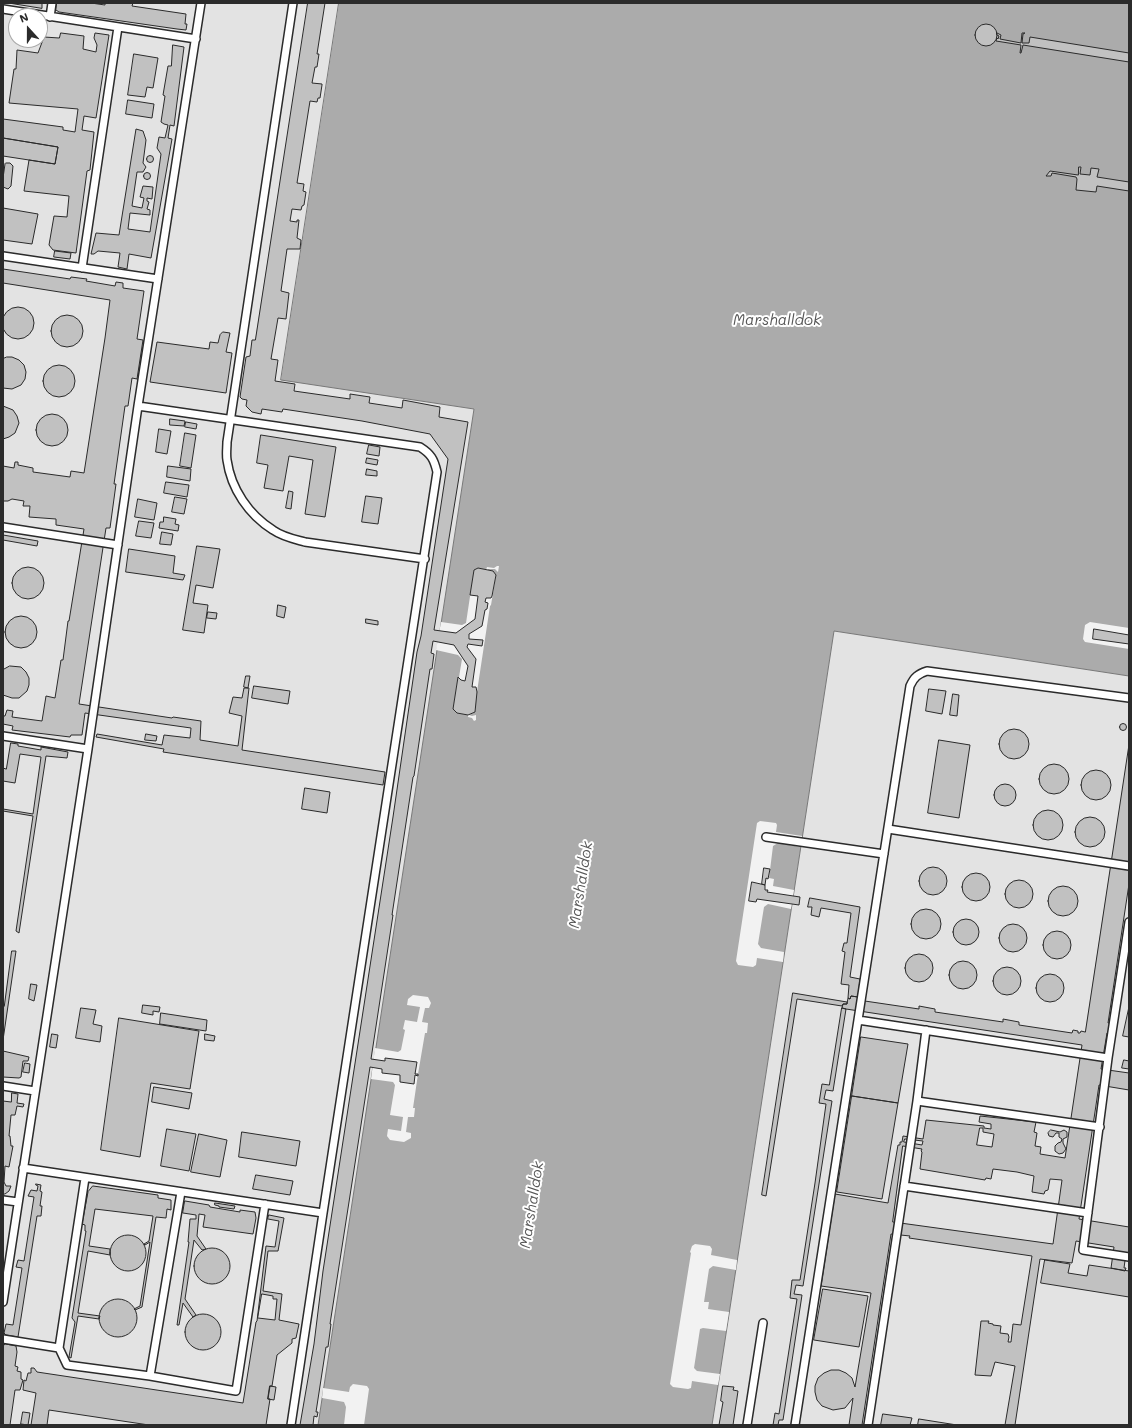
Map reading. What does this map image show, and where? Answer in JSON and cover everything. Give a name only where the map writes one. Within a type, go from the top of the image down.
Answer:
[{"type":"lane","points":[[50,17],[52,3]]},
{"type":"lane","points":[[3,1302],[34,1091],[88,749],[138,406],[201,3]]},
{"type":"lane","points":[[293,3],[227,442],[230,477],[245,505],[274,531],[290,538],[305,542],[425,559]]},
{"type":"lane","points":[[3,9],[196,38]]},
{"type":"lane","points":[[82,268],[118,27]]},
{"type":"lane","points":[[3,256],[158,279]]},
{"type":"lane","points":[[138,406],[420,446],[429,453],[435,462],[437,472],[425,559],[291,1425]]},
{"type":"lane","points":[[3,527],[118,545]]},
{"type":"lane","points":[[795,1425],[910,686],[914,678],[920,673],[927,671],[1129,698]]},
{"type":"lane","points":[[3,736],[88,749]]},
{"type":"lane","points":[[888,829],[1129,866]]},
{"type":"lane","points":[[766,837],[884,854]]},
{"type":"lane","points":[[1129,922],[1108,1058],[1083,1250],[1129,1257]]},
{"type":"lane","points":[[858,1020],[1108,1058]]},
{"type":"lane","points":[[868,1425],[917,1101],[926,1030]]},
{"type":"lane","points":[[3,1086],[34,1091]]},
{"type":"lane","points":[[917,1101],[1100,1127]]},
{"type":"lane","points":[[23,1168],[323,1213]]},
{"type":"lane","points":[[85,1178],[59,1348],[67,1365],[150,1376],[236,1391],[264,1204]]},
{"type":"lane","points":[[904,1186],[1088,1213]]},
{"type":"lane","points":[[150,1376],[181,1192]]},
{"type":"lane","points":[[3,1200],[18,1202]]},
{"type":"lane","points":[[747,1425],[763,1323]]},
{"type":"lane","points":[[3,1339],[59,1348]]},
{"type":"shaded area","points":[[3,3],[339,3],[281,379],[474,409],[318,1425],[3,1425]]},
{"type":"shaded area","points":[[834,631],[1129,676],[1129,1425],[712,1425]]},
{"type":"water","name":"Marshalldok","points":[[339,3],[1129,3],[1129,676],[834,631],[712,1425],[318,1425],[474,409],[281,380]]},
{"type":"pier","points":[[499,566],[498,572],[495,569],[488,569],[493,571],[496,575],[490,606],[475,712],[469,715],[476,715],[476,720],[474,721],[472,718],[468,717],[468,715],[457,713],[453,709],[462,659],[458,655],[436,650],[441,622],[462,625],[466,623],[474,570],[478,568],[486,570],[487,567],[494,568]]},
{"type":"pier","points":[[1090,622],[1129,628],[1129,649],[1085,642],[1083,639],[1085,625]]},
{"type":"pier","points":[[760,821],[776,823],[776,832],[802,836],[800,847],[778,843],[773,846],[769,878],[774,879],[773,886],[794,890],[791,909],[768,904],[764,907],[758,944],[761,948],[784,952],[783,962],[757,958],[756,965],[753,967],[738,965],[736,961],[757,823]]},
{"type":"pier","points":[[413,995],[428,997],[431,1003],[429,1008],[425,1008],[422,1022],[428,1023],[418,1074],[413,1108],[415,1108],[414,1117],[408,1117],[406,1132],[411,1133],[411,1138],[404,1142],[390,1140],[387,1136],[388,1129],[401,1131],[403,1117],[390,1115],[395,1085],[393,1082],[371,1079],[375,1048],[398,1052],[401,1050],[405,1030],[403,1029],[405,1020],[417,1022],[420,1007],[407,1005],[408,999]]},
{"type":"pier","points":[[695,1244],[710,1246],[712,1249],[711,1255],[737,1260],[736,1270],[713,1266],[709,1269],[704,1302],[709,1302],[708,1309],[729,1312],[726,1331],[703,1328],[700,1329],[694,1368],[697,1371],[720,1374],[718,1385],[692,1381],[691,1388],[688,1389],[673,1387],[670,1384],[690,1252],[692,1246]]},
{"type":"pier","points":[[353,1384],[367,1386],[369,1389],[364,1425],[344,1425],[346,1407],[344,1402],[322,1398],[323,1388],[349,1392],[350,1387]]},
{"type":"building","points":[[9,3],[42,3],[42,8]]},
{"type":"building","points":[[57,3],[91,3],[105,5],[105,3],[133,3],[132,6],[186,14],[186,30],[59,12],[56,10]]},
{"type":"building","points":[[308,3],[325,3],[317,54],[319,54],[317,67],[315,67],[312,83],[322,85],[320,98],[318,98],[317,102],[310,101],[297,183],[304,184],[303,191],[306,192],[304,205],[302,206],[301,210],[292,209],[290,221],[297,222],[297,220],[299,220],[297,238],[301,240],[300,249],[287,249],[281,291],[289,293],[286,319],[278,318],[271,359],[278,360],[275,381],[295,384],[294,391],[350,399],[350,394],[370,397],[369,403],[402,408],[403,400],[440,407],[439,417],[468,422],[434,630],[456,633],[475,619],[478,596],[470,595],[474,570],[478,568],[493,571],[496,575],[492,596],[491,598],[486,598],[485,602],[488,603],[482,626],[469,634],[469,639],[483,640],[482,646],[468,644],[467,647],[476,659],[472,687],[476,687],[477,692],[475,712],[468,715],[457,713],[453,709],[458,677],[465,681],[468,666],[454,645],[433,641],[431,653],[434,654],[432,669],[430,669],[413,777],[371,1059],[385,1061],[385,1058],[417,1062],[415,1074],[418,1074],[418,1076],[415,1075],[414,1084],[400,1082],[400,1075],[382,1073],[382,1069],[370,1067],[330,1324],[328,1347],[326,1347],[316,1412],[318,1412],[317,1417],[314,1416],[313,1425],[300,1425],[314,1344],[323,1271],[417,652],[421,636],[448,459],[430,434],[362,421],[283,409],[282,412],[262,409],[261,414],[252,412],[246,406],[247,400],[240,397],[246,357],[250,356],[252,340],[255,340]]},
{"type":"building","points":[[982,24],[990,24],[997,31],[997,39],[990,46],[982,46],[975,39],[975,31]]},
{"type":"building","points":[[61,33],[84,36],[83,49],[96,52],[97,45],[94,38],[95,33],[109,35],[96,118],[84,116],[82,130],[94,132],[90,170],[87,171],[76,253],[53,250],[49,245],[54,216],[67,217],[69,196],[24,191],[29,160],[55,164],[58,147],[3,138],[3,119],[63,127],[63,130],[75,132],[78,109],[9,103],[14,69],[16,69],[17,50],[38,53],[40,48],[48,48],[48,37],[59,38]]},
{"type":"building","points":[[997,33],[1001,35],[1000,39],[1021,43],[1022,33],[1025,33],[1023,34],[1022,43],[1029,43],[1030,37],[1129,53],[1129,62],[1023,45],[1020,53],[1021,45],[996,41],[999,36]]},
{"type":"building","points":[[173,45],[184,47],[174,126],[170,125],[168,138],[172,139],[151,258],[129,254],[127,269],[118,267],[120,253],[98,251],[91,254],[96,233],[119,235],[136,129],[143,131],[146,140],[143,163],[146,167],[143,172],[137,172],[132,206],[142,208],[144,198],[140,197],[143,186],[153,187],[152,199],[147,198],[147,201],[149,202],[147,209],[150,210],[150,215],[130,213],[128,229],[150,232],[161,154],[157,148],[159,137],[165,138],[168,125],[161,122],[165,96],[163,95],[168,66],[171,66]]},
{"type":"building","points":[[134,54],[158,58],[153,88],[147,87],[145,97],[128,95]]},
{"type":"building","points":[[128,100],[154,104],[152,118],[126,114]]},
{"type":"building","points":[[3,138],[58,147],[55,164],[3,156]]},
{"type":"building","points":[[150,155],[153,156],[153,162],[150,163],[147,162],[146,159],[147,156]]},
{"type":"building","points":[[6,163],[10,163],[13,166],[11,186],[8,189],[3,187]]},
{"type":"building","points":[[1079,167],[1081,167],[1080,174],[1090,175],[1091,168],[1099,169],[1097,177],[1129,182],[1129,191],[1097,186],[1096,192],[1076,190],[1076,177],[1052,173],[1051,176],[1046,176],[1050,171],[1078,175]]},
{"type":"building","points":[[147,172],[150,173],[150,179],[147,180],[144,179],[143,176],[144,173]]},
{"type":"building","points":[[3,208],[38,214],[32,244],[3,240]]},
{"type":"building","points":[[55,251],[71,253],[70,259],[54,257]]},
{"type":"building","points":[[3,269],[70,279],[71,277],[87,279],[86,281],[115,286],[116,282],[123,283],[123,288],[144,291],[137,339],[143,340],[137,379],[132,378],[128,406],[125,406],[114,484],[116,484],[110,528],[106,528],[79,704],[201,721],[200,740],[238,746],[242,716],[229,713],[233,697],[242,698],[244,688],[249,688],[242,750],[385,772],[383,785],[163,752],[164,749],[96,737],[97,734],[162,745],[164,735],[190,738],[191,728],[85,713],[82,735],[71,735],[70,737],[12,730],[13,726],[3,724],[3,716],[5,716],[7,710],[13,711],[12,717],[42,721],[46,696],[55,698],[61,660],[63,660],[68,621],[84,529],[56,525],[56,519],[29,517],[30,506],[23,506],[24,501],[12,499],[3,501],[3,466],[14,468],[15,462],[18,462],[18,465],[33,468],[33,472],[70,477],[71,471],[84,473],[110,300],[3,283]]},
{"type":"building","points":[[15,307],[21,307],[31,314],[34,323],[33,329],[27,336],[21,339],[15,339],[5,332],[2,326],[2,320],[9,310]]},
{"type":"building","points":[[64,315],[70,315],[80,322],[83,331],[82,337],[76,344],[70,347],[64,347],[54,340],[51,334],[51,328],[58,318]]},
{"type":"building","points":[[223,332],[230,333],[226,352],[232,353],[226,393],[150,382],[157,342],[209,349],[210,342],[218,343],[220,335]]},
{"type":"building","points":[[12,357],[19,360],[24,365],[26,372],[25,379],[21,385],[12,389],[3,388],[3,359]]},
{"type":"building","points":[[56,365],[62,365],[71,369],[75,381],[71,393],[62,397],[56,397],[47,393],[43,384],[43,378],[47,369]]},
{"type":"building","points":[[3,406],[13,410],[19,423],[15,433],[3,439]]},
{"type":"building","points":[[49,414],[55,414],[65,421],[68,430],[67,436],[61,443],[55,446],[49,446],[39,439],[36,433],[36,427],[43,417]]},
{"type":"building","points":[[170,419],[185,421],[184,426],[170,425]]},
{"type":"building","points":[[186,422],[197,424],[196,429],[185,427]]},
{"type":"building","points":[[159,429],[171,431],[167,454],[156,452]]},
{"type":"building","points":[[185,433],[196,435],[191,468],[180,466]]},
{"type":"building","points":[[261,435],[336,447],[325,517],[305,514],[313,460],[289,456],[283,491],[264,488],[268,465],[257,463]]},
{"type":"building","points":[[369,445],[380,447],[379,456],[367,454]]},
{"type":"building","points":[[367,458],[378,460],[377,465],[366,463]]},
{"type":"building","points":[[168,466],[191,469],[190,481],[167,477]]},
{"type":"building","points":[[367,469],[377,471],[377,476],[366,475]]},
{"type":"building","points":[[166,482],[189,485],[187,497],[164,493]]},
{"type":"building","points":[[289,491],[293,492],[291,509],[286,508]]},
{"type":"building","points":[[366,496],[382,498],[378,524],[362,522]]},
{"type":"building","points":[[175,497],[187,499],[184,514],[172,512]]},
{"type":"building","points":[[138,499],[157,503],[154,520],[135,517]]},
{"type":"building","points":[[164,517],[176,519],[175,524],[179,525],[178,531],[159,528],[160,522],[163,522]]},
{"type":"building","points":[[139,521],[154,523],[151,538],[136,536]]},
{"type":"building","points":[[162,532],[173,534],[171,545],[160,544]]},
{"type":"building","points":[[3,535],[38,541],[37,546],[3,540]]},
{"type":"building","points":[[197,546],[220,549],[213,588],[196,585],[193,603],[208,605],[204,633],[183,630]]},
{"type":"building","points":[[129,549],[175,556],[173,573],[185,575],[183,580],[126,572]]},
{"type":"building","points":[[25,567],[31,567],[41,574],[44,583],[43,589],[37,596],[31,599],[25,599],[15,592],[12,586],[12,580],[19,570]]},
{"type":"building","points":[[278,605],[286,607],[284,618],[277,616]]},
{"type":"building","points":[[208,612],[217,613],[216,619],[207,618]]},
{"type":"building","points":[[18,616],[24,616],[34,623],[37,632],[36,638],[30,645],[24,648],[18,648],[8,641],[5,635],[5,629],[12,619]]},
{"type":"building","points":[[366,619],[378,621],[378,625],[366,623]]},
{"type":"building","points":[[1094,629],[1129,635],[1129,644],[1093,639]]},
{"type":"building","points":[[10,666],[21,667],[29,678],[27,691],[19,698],[12,698],[3,695],[3,670]]},
{"type":"building","points":[[246,676],[250,676],[248,688],[244,687]]},
{"type":"building","points":[[254,686],[290,691],[288,704],[252,698]]},
{"type":"building","points":[[929,689],[946,691],[942,714],[926,711]]},
{"type":"building","points":[[953,694],[959,695],[957,716],[950,715]]},
{"type":"building","points":[[1123,723],[1126,724],[1126,730],[1123,731],[1120,730],[1119,727],[1120,724]]},
{"type":"building","points":[[1014,729],[1025,733],[1029,744],[1025,755],[1014,759],[1003,755],[999,744],[1003,733]]},
{"type":"building","points":[[146,734],[157,736],[156,741],[145,740]]},
{"type":"building","points":[[939,740],[970,745],[959,818],[928,813]]},
{"type":"building","points":[[11,743],[18,744],[18,746],[41,750],[41,747],[68,752],[67,758],[46,756],[19,933],[16,931],[33,816],[3,811],[3,809],[33,814],[41,757],[20,754],[15,783],[3,781],[3,768],[6,769]]},
{"type":"building","points":[[1129,745],[1129,884],[1108,1023],[1111,1023],[1110,1033],[1107,1033],[1101,1069],[1129,1073],[1129,1090],[1099,1085],[1079,1219],[1129,1227],[1129,1250],[1128,1253],[1126,1253],[1125,1271],[1111,1268],[1114,1247],[1076,1241],[1072,1263],[1040,1259],[1015,1425],[1005,1425],[1015,1366],[995,1362],[991,1376],[975,1375],[981,1321],[989,1321],[988,1323],[1001,1326],[1000,1333],[1008,1334],[1008,1342],[1011,1342],[1013,1324],[1021,1325],[1032,1256],[891,1234],[862,1425],[849,1425],[853,1398],[845,1408],[833,1410],[822,1406],[817,1400],[815,1392],[815,1386],[818,1378],[831,1370],[839,1370],[846,1373],[852,1378],[855,1387],[871,1293],[821,1286],[835,1194],[888,1203],[898,1145],[902,1142],[903,1136],[923,1139],[926,1120],[984,1126],[984,1128],[991,1129],[991,1124],[979,1122],[980,1116],[1036,1122],[1034,1132],[1037,1133],[1035,1146],[1041,1147],[1040,1154],[1065,1158],[1082,1045],[846,1009],[842,1008],[843,1004],[847,1004],[848,998],[850,999],[851,996],[858,997],[858,1000],[919,1009],[919,1006],[935,1009],[935,1012],[1003,1022],[1003,1019],[1019,1022],[1019,1025],[1072,1033],[1073,1030],[1078,1031],[1078,1033],[1081,1031],[1085,1032]],"holes":[[[980,1128],[983,1128],[983,1132],[994,1134],[992,1147],[977,1145]],[[905,1139],[923,1141],[922,1145],[904,1142]],[[903,1146],[922,1149],[920,1169],[985,1180],[986,1178],[991,1179],[993,1169],[1017,1172],[1034,1176],[1032,1192],[1044,1194],[1045,1191],[1048,1190],[1050,1179],[1062,1180],[1053,1244],[893,1222]]]},
{"type":"building","points":[[1054,764],[1065,768],[1069,779],[1065,790],[1054,794],[1043,790],[1039,779],[1043,768]]},
{"type":"building","points":[[1096,770],[1107,774],[1111,785],[1107,796],[1096,800],[1085,796],[1081,785],[1085,774]]},
{"type":"building","points":[[1001,784],[1009,784],[1016,791],[1016,799],[1009,806],[1001,806],[994,799],[994,791]]},
{"type":"building","points":[[305,788],[330,792],[327,813],[302,809]]},
{"type":"building","points":[[1048,810],[1059,814],[1063,825],[1059,836],[1048,840],[1037,836],[1033,825],[1037,814]]},
{"type":"building","points":[[1090,817],[1101,821],[1105,832],[1101,843],[1090,847],[1079,843],[1075,832],[1079,821]]},
{"type":"building","points":[[933,867],[939,868],[943,871],[946,875],[946,887],[943,891],[939,894],[933,895],[927,894],[923,891],[920,887],[919,881],[920,875],[923,871],[927,868]]},
{"type":"building","points":[[764,868],[770,869],[765,885],[762,884]]},
{"type":"building","points":[[976,873],[986,877],[990,887],[986,897],[976,901],[966,897],[962,887],[966,877]]},
{"type":"building","points":[[1019,880],[1025,881],[1029,884],[1032,888],[1032,900],[1029,904],[1025,907],[1019,908],[1013,907],[1009,904],[1006,900],[1005,894],[1006,888],[1009,884],[1013,881]]},
{"type":"building","points":[[752,882],[765,885],[765,890],[768,890],[767,892],[800,897],[799,905],[757,899],[756,902],[749,901]]},
{"type":"building","points":[[1063,886],[1074,890],[1078,901],[1074,912],[1063,916],[1052,912],[1048,901],[1052,890]]},
{"type":"building","points":[[810,898],[860,907],[850,977],[860,979],[858,997],[851,996],[850,999],[848,998],[849,985],[841,984],[845,952],[842,951],[844,943],[847,943],[851,913],[821,908],[819,917],[811,915],[812,907],[808,907]]},
{"type":"building","points":[[926,909],[936,914],[941,924],[936,934],[926,939],[916,934],[911,924],[916,914]]},
{"type":"building","points":[[966,919],[975,923],[979,932],[975,941],[966,945],[957,941],[953,932],[957,923]]},
{"type":"building","points":[[1013,924],[1019,925],[1023,928],[1026,932],[1026,944],[1023,948],[1019,951],[1013,952],[1007,951],[1003,948],[1000,944],[999,938],[1000,932],[1003,928],[1007,925]]},
{"type":"building","points":[[1057,931],[1067,935],[1071,945],[1067,955],[1057,959],[1047,955],[1043,945],[1047,935]]},
{"type":"building","points":[[12,951],[16,951],[3,1040],[3,1005],[4,1006]]},
{"type":"building","points":[[919,954],[929,958],[933,968],[929,978],[919,982],[909,978],[905,968],[909,958]]},
{"type":"building","points":[[963,961],[969,962],[973,965],[976,969],[976,981],[973,985],[969,988],[963,989],[957,988],[953,985],[950,981],[949,975],[950,969],[953,965],[957,962]]},
{"type":"building","points":[[1007,967],[1017,971],[1021,981],[1017,991],[1007,995],[997,991],[993,981],[997,971]]},
{"type":"building","points":[[1050,974],[1056,975],[1060,978],[1063,982],[1063,994],[1060,998],[1056,1001],[1050,1002],[1044,1001],[1040,998],[1037,994],[1036,988],[1037,982],[1040,978],[1044,975]]},
{"type":"building","points":[[31,984],[37,985],[34,1001],[29,999]]},
{"type":"building","points":[[793,993],[847,1002],[847,1004],[843,1004],[842,1006],[797,999],[766,1196],[762,1195]]},
{"type":"building","points":[[143,1005],[160,1007],[159,1012],[153,1011],[153,1015],[142,1013]]},
{"type":"building","points":[[1129,1007],[1129,1037],[1123,1036]]},
{"type":"building","points":[[81,1008],[96,1010],[93,1024],[102,1026],[100,1042],[76,1038]]},
{"type":"building","points":[[842,1008],[846,1009],[833,1091],[826,1090],[824,1099],[832,1101],[803,1286],[796,1285],[794,1294],[802,1295],[783,1420],[779,1420],[778,1425],[773,1425],[775,1413],[779,1414],[797,1299],[790,1298],[792,1280],[800,1280],[815,1183],[826,1104],[819,1103],[822,1084],[829,1085]]},
{"type":"building","points":[[161,1013],[207,1020],[206,1031],[160,1024]]},
{"type":"building","points":[[119,1018],[199,1031],[190,1089],[151,1083],[140,1157],[101,1150]]},
{"type":"building","points":[[52,1034],[58,1035],[56,1048],[50,1047]]},
{"type":"building","points":[[205,1034],[215,1036],[214,1041],[205,1040]]},
{"type":"building","points":[[861,1037],[908,1044],[898,1103],[852,1096]]},
{"type":"building","points":[[3,1051],[29,1057],[28,1061],[23,1061],[21,1077],[3,1077]]},
{"type":"building","points":[[1124,1060],[1129,1061],[1129,1069],[1122,1068]]},
{"type":"building","points":[[25,1063],[30,1064],[29,1073],[23,1072]]},
{"type":"building","points":[[154,1087],[192,1093],[189,1109],[152,1102]]},
{"type":"building","points":[[12,1093],[18,1094],[17,1103],[24,1104],[23,1107],[17,1106],[15,1115],[11,1115],[9,1136],[11,1146],[13,1146],[9,1167],[5,1166],[4,1182],[6,1186],[11,1186],[9,1191],[3,1194],[3,1101],[11,1102]]},
{"type":"building","points":[[852,1096],[898,1103],[882,1199],[837,1192]]},
{"type":"building","points":[[167,1129],[196,1134],[189,1171],[161,1166]]},
{"type":"building","points":[[1051,1130],[1060,1132],[1064,1130],[1067,1132],[1067,1137],[1063,1139],[1066,1149],[1063,1153],[1059,1154],[1055,1151],[1055,1146],[1061,1142],[1062,1139],[1059,1137],[1059,1133],[1056,1133],[1053,1137],[1049,1136],[1048,1133]]},
{"type":"building","points":[[242,1132],[300,1141],[296,1166],[239,1157]]},
{"type":"building","points":[[199,1134],[227,1140],[220,1177],[191,1172]]},
{"type":"building","points":[[256,1175],[293,1181],[290,1195],[253,1189]]},
{"type":"building","points":[[36,1184],[41,1185],[41,1216],[37,1216],[18,1337],[6,1335],[4,1333],[6,1324],[13,1325],[22,1268],[16,1267],[18,1260],[24,1261],[34,1197],[28,1196],[31,1190],[37,1191],[38,1186]]},
{"type":"building","points":[[93,1186],[158,1195],[158,1198],[171,1200],[171,1210],[167,1209],[166,1218],[156,1217],[142,1307],[135,1310],[134,1309],[140,1306],[150,1242],[145,1245],[144,1244],[149,1241],[153,1216],[95,1209],[89,1246],[110,1249],[110,1255],[88,1251],[78,1313],[100,1316],[99,1319],[78,1316],[71,1358],[69,1357],[75,1322],[72,1318],[86,1231],[85,1225],[82,1224],[88,1192]]},
{"type":"building","points":[[185,1201],[240,1212],[240,1210],[255,1212],[256,1218],[253,1234],[203,1227],[205,1215],[199,1214],[197,1236],[206,1249],[202,1250],[194,1240],[185,1299],[196,1315],[193,1317],[183,1303],[179,1325],[177,1325],[189,1242],[190,1219],[196,1219],[196,1215],[183,1213]]},
{"type":"building","points":[[215,1203],[235,1206],[234,1209],[219,1207],[215,1205]]},
{"type":"building","points":[[269,1215],[284,1218],[278,1251],[268,1251],[263,1291],[282,1294],[279,1320],[299,1324],[296,1338],[292,1339],[292,1343],[277,1355],[272,1386],[270,1386],[268,1399],[270,1399],[266,1425],[149,1425],[49,1410],[47,1425],[31,1425],[36,1393],[23,1390],[24,1380],[26,1381],[28,1373],[31,1373],[31,1368],[34,1368],[37,1372],[243,1403],[257,1321],[266,1246],[275,1247],[279,1221],[268,1219]],"holes":[[[262,1294],[273,1296],[273,1299],[277,1299],[275,1320],[258,1318]]]},
{"type":"building","points":[[132,1235],[141,1240],[145,1246],[145,1260],[141,1266],[132,1271],[124,1271],[115,1266],[111,1260],[110,1249],[115,1240],[121,1236]]},
{"type":"building","points":[[216,1248],[225,1253],[229,1259],[229,1273],[225,1279],[216,1284],[208,1284],[199,1279],[195,1273],[194,1262],[199,1253],[205,1249]]},
{"type":"building","points":[[1045,1260],[1070,1264],[1068,1273],[1087,1276],[1089,1265],[1129,1271],[1129,1297],[1041,1283]]},
{"type":"building","points":[[823,1289],[868,1296],[859,1347],[814,1340]]},
{"type":"building","points":[[118,1299],[131,1305],[137,1318],[131,1331],[118,1337],[105,1331],[99,1318],[105,1305]]},
{"type":"building","points":[[207,1314],[216,1319],[220,1325],[220,1339],[216,1345],[207,1350],[199,1350],[190,1345],[186,1339],[185,1328],[190,1319],[196,1315]]},
{"type":"building","points":[[6,1344],[16,1346],[17,1352],[15,1366],[18,1367],[17,1371],[21,1372],[21,1379],[23,1380],[20,1390],[15,1390],[10,1425],[3,1425],[3,1346]]},
{"type":"building","points":[[270,1386],[276,1387],[274,1400],[268,1399]]},
{"type":"building","points":[[723,1386],[734,1387],[733,1390],[738,1391],[733,1425],[719,1425],[723,1402],[721,1401]]},
{"type":"building","points":[[23,1412],[30,1413],[28,1425],[21,1424]]},
{"type":"building","points":[[883,1414],[912,1418],[910,1425],[881,1425]]},
{"type":"building","points":[[919,1419],[957,1425],[918,1425]]}]
